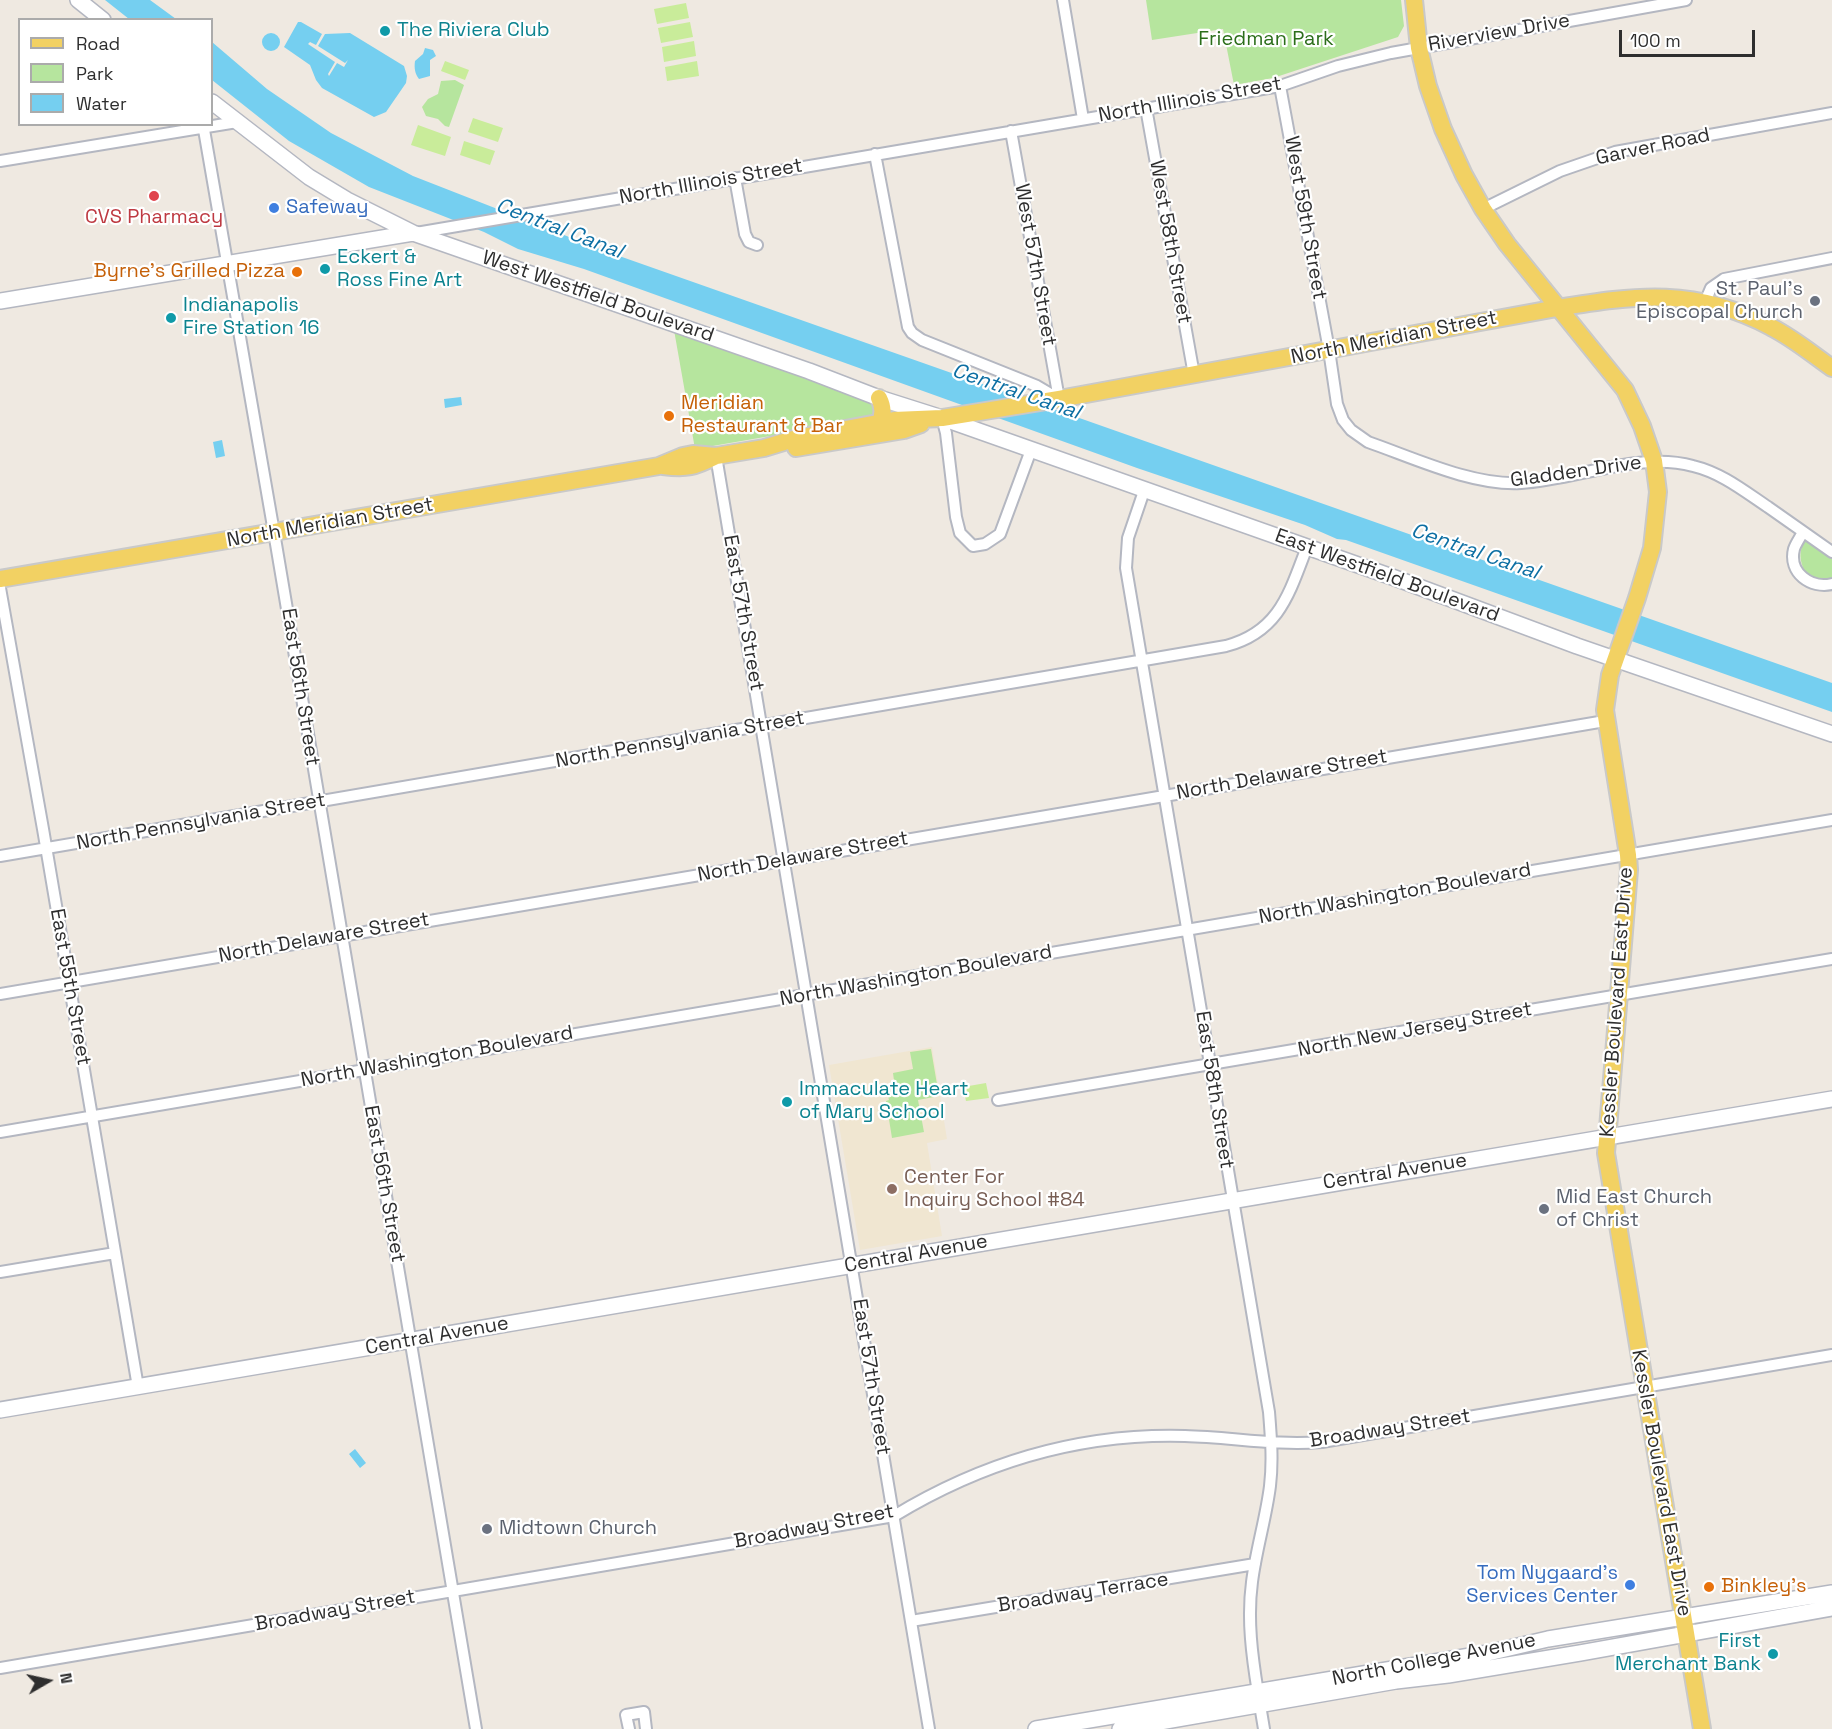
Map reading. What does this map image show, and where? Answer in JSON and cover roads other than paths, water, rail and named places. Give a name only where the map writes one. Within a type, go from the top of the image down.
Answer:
[{"type":"main road","points":[[78,0],[100,18]]},
{"type":"main road","name":"Kessler Boulevard East Drive","points":[[1414,0],[1419,48],[1428,86],[1443,129],[1464,175],[1506,244],[1625,390],[1642,426],[1654,461],[1658,492],[1655,529],[1649,559],[1607,688],[1605,721],[1628,855],[1607,1160],[1702,1729]]},
{"type":"main road","name":"West Westfield Boulevard","points":[[213,103],[316,182],[413,233],[799,367],[879,398],[942,418]]},
{"type":"main road","name":"North Illinois Street","points":[[0,302],[413,233]]},
{"type":"main road","name":"North Meridian Street","points":[[0,579],[659,466],[694,467],[716,456],[879,423],[902,419],[942,418],[1051,400],[1557,308],[1642,296],[1671,297],[1731,309],[1773,328],[1832,368]]},
{"type":"main road","points":[[879,398],[882,408],[882,418],[879,423]]},
{"type":"main road","name":"North Meridian Street","points":[[764,448],[800,448],[848,440],[904,430],[942,418]]},
{"type":"main road","name":"East Westfield Boulevard","points":[[942,418],[1832,734]]},
{"type":"main road","name":"Central Avenue","points":[[0,1410],[1832,1099]]},
{"type":"main road","name":"North College Avenue","points":[[1120,1729],[1548,1639],[1832,1593]]},
{"type":"main road","name":"North College Avenue","points":[[1036,1729],[1259,1699],[1687,1634],[1832,1608]]},
{"type":"street","points":[[1063,0],[1083,119]]},
{"type":"street","name":"Riverview Drive","points":[[1419,48],[1686,0]]},
{"type":"street","name":"North Illinois Street","points":[[413,233],[1280,86],[1352,62],[1419,48]]},
{"type":"street","name":"West 59th Street","points":[[1280,86],[1329,350]]},
{"type":"street","name":"West 58th Street","points":[[1146,108],[1194,375]]},
{"type":"street","name":"Garver Road","points":[[1483,209],[1560,171],[1609,154],[1651,144],[1832,113]]},
{"type":"street","points":[[213,125],[237,122]]},
{"type":"street","points":[[0,161],[203,126]]},
{"type":"street","name":"East 56th Street","points":[[203,126],[274,532],[476,1729]]},
{"type":"street","name":"West 57th Street","points":[[1011,131],[1051,400]]},
{"type":"street","points":[[875,154],[908,327],[912,333],[922,340],[1037,386],[1051,400]]},
{"type":"street","points":[[735,178],[745,234],[749,242],[757,245]]},
{"type":"street","points":[[1705,302],[1712,288],[1724,279],[1832,258]]},
{"type":"street","name":"Gladden Drive","points":[[1329,350],[1337,404],[1343,420],[1351,430],[1368,442],[1462,475],[1492,482],[1522,483],[1654,461],[1687,464],[1715,473],[1737,485],[1832,552]]},
{"type":"street","points":[[942,418],[946,433],[956,517],[960,533],[973,546],[986,544],[1000,534],[1031,450]]},
{"type":"street","name":"East 57th Street","points":[[716,456],[929,1729]]},
{"type":"street","name":"East 58th Street","points":[[1144,490],[1128,538],[1126,568],[1268,1399],[1272,1442],[1270,1488],[1255,1564],[1250,1637],[1264,1729]]},
{"type":"street","points":[[1803,532],[1794,550],[1794,561],[1798,572],[1813,584],[1832,584]]},
{"type":"street","name":"North Pennsylvania Street","points":[[0,856],[1230,645],[1257,633],[1270,622],[1286,602],[1307,547]]},
{"type":"street","name":"East 55th Street","points":[[0,588],[138,1387]]},
{"type":"street","name":"North Delaware Street","points":[[0,994],[1605,721]]},
{"type":"street","name":"North Washington Boulevard","points":[[0,1132],[1832,820]]},
{"type":"street","name":"North New Jersey Street","points":[[998,1100],[1832,959]]},
{"type":"street","points":[[0,1272],[115,1253]]},
{"type":"street","name":"Broadway Street","points":[[0,1668],[894,1515],[976,1473],[1023,1457],[1071,1445],[1114,1438],[1158,1436],[1314,1443],[1832,1355]]},
{"type":"street","name":"Broadway Terrace","points":[[912,1621],[1255,1564]]},
{"type":"street","points":[[629,1729],[627,1715],[644,1712],[646,1729]]},
{"type":"water","points":[[105,0],[150,0],[175,18],[128,18]]},
{"type":"water","points":[[298,22],[322,34],[316,45],[310,42],[308,44],[335,62],[329,76],[337,63],[344,67],[348,60],[345,63],[318,46],[325,34],[350,33],[404,66],[407,76],[406,83],[386,112],[374,117],[322,88],[310,65],[284,47]]},
{"type":"water","points":[[271,33],[277,36],[280,42],[277,48],[271,51],[265,48],[262,42],[265,36]]},
{"type":"water","name":"Central Canal","points":[[213,43],[267,89],[331,133],[413,176],[605,251],[1832,683],[1832,712],[1346,540],[1337,539],[1305,525],[1137,468],[584,269],[518,249],[484,232],[369,187],[289,141],[213,81]]},
{"type":"water","points":[[425,48],[433,50],[436,56],[430,60],[430,76],[419,79],[415,71],[415,61],[423,54]]},
{"type":"water","points":[[461,397],[462,405],[445,408],[444,399]]},
{"type":"water","points":[[222,440],[225,456],[216,458],[213,442]]},
{"type":"water","points":[[355,1449],[366,1463],[360,1468],[349,1454]]},
{"type":"place","name":"The Riviera Club","points":[[385,31]]},
{"type":"place","name":"CVS Pharmacy","points":[[154,196]]},
{"type":"place","name":"Safeway","points":[[274,208]]},
{"type":"place","name":"Eckert & Ross Fine Art","points":[[325,269]]},
{"type":"place","name":"Byrne's Grilled Pizza","points":[[297,272]]},
{"type":"place","name":"St. Paul's Episcopal Church","points":[[1815,301]]},
{"type":"place","name":"Indianapolis Fire Station 16","points":[[171,318]]},
{"type":"place","name":"Meridian Restaurant & Bar","points":[[669,416]]},
{"type":"place","name":"Immaculate Heart of Mary School","points":[[787,1102]]},
{"type":"place","name":"Center For Inquiry School #84","points":[[892,1189]]},
{"type":"place","name":"Mid East Church of Christ","points":[[1544,1209]]},
{"type":"place","name":"Midtown Church","points":[[487,1529]]},
{"type":"place","name":"Tom Nygaard's Services Center","points":[[1630,1585]]},
{"type":"place","name":"Binkley's","points":[[1709,1587]]},
{"type":"place","name":"First Merchant Bank","points":[[1773,1654]]},
{"type":"park label","name":"Friedman Park","points":[[1266,40]]}]
